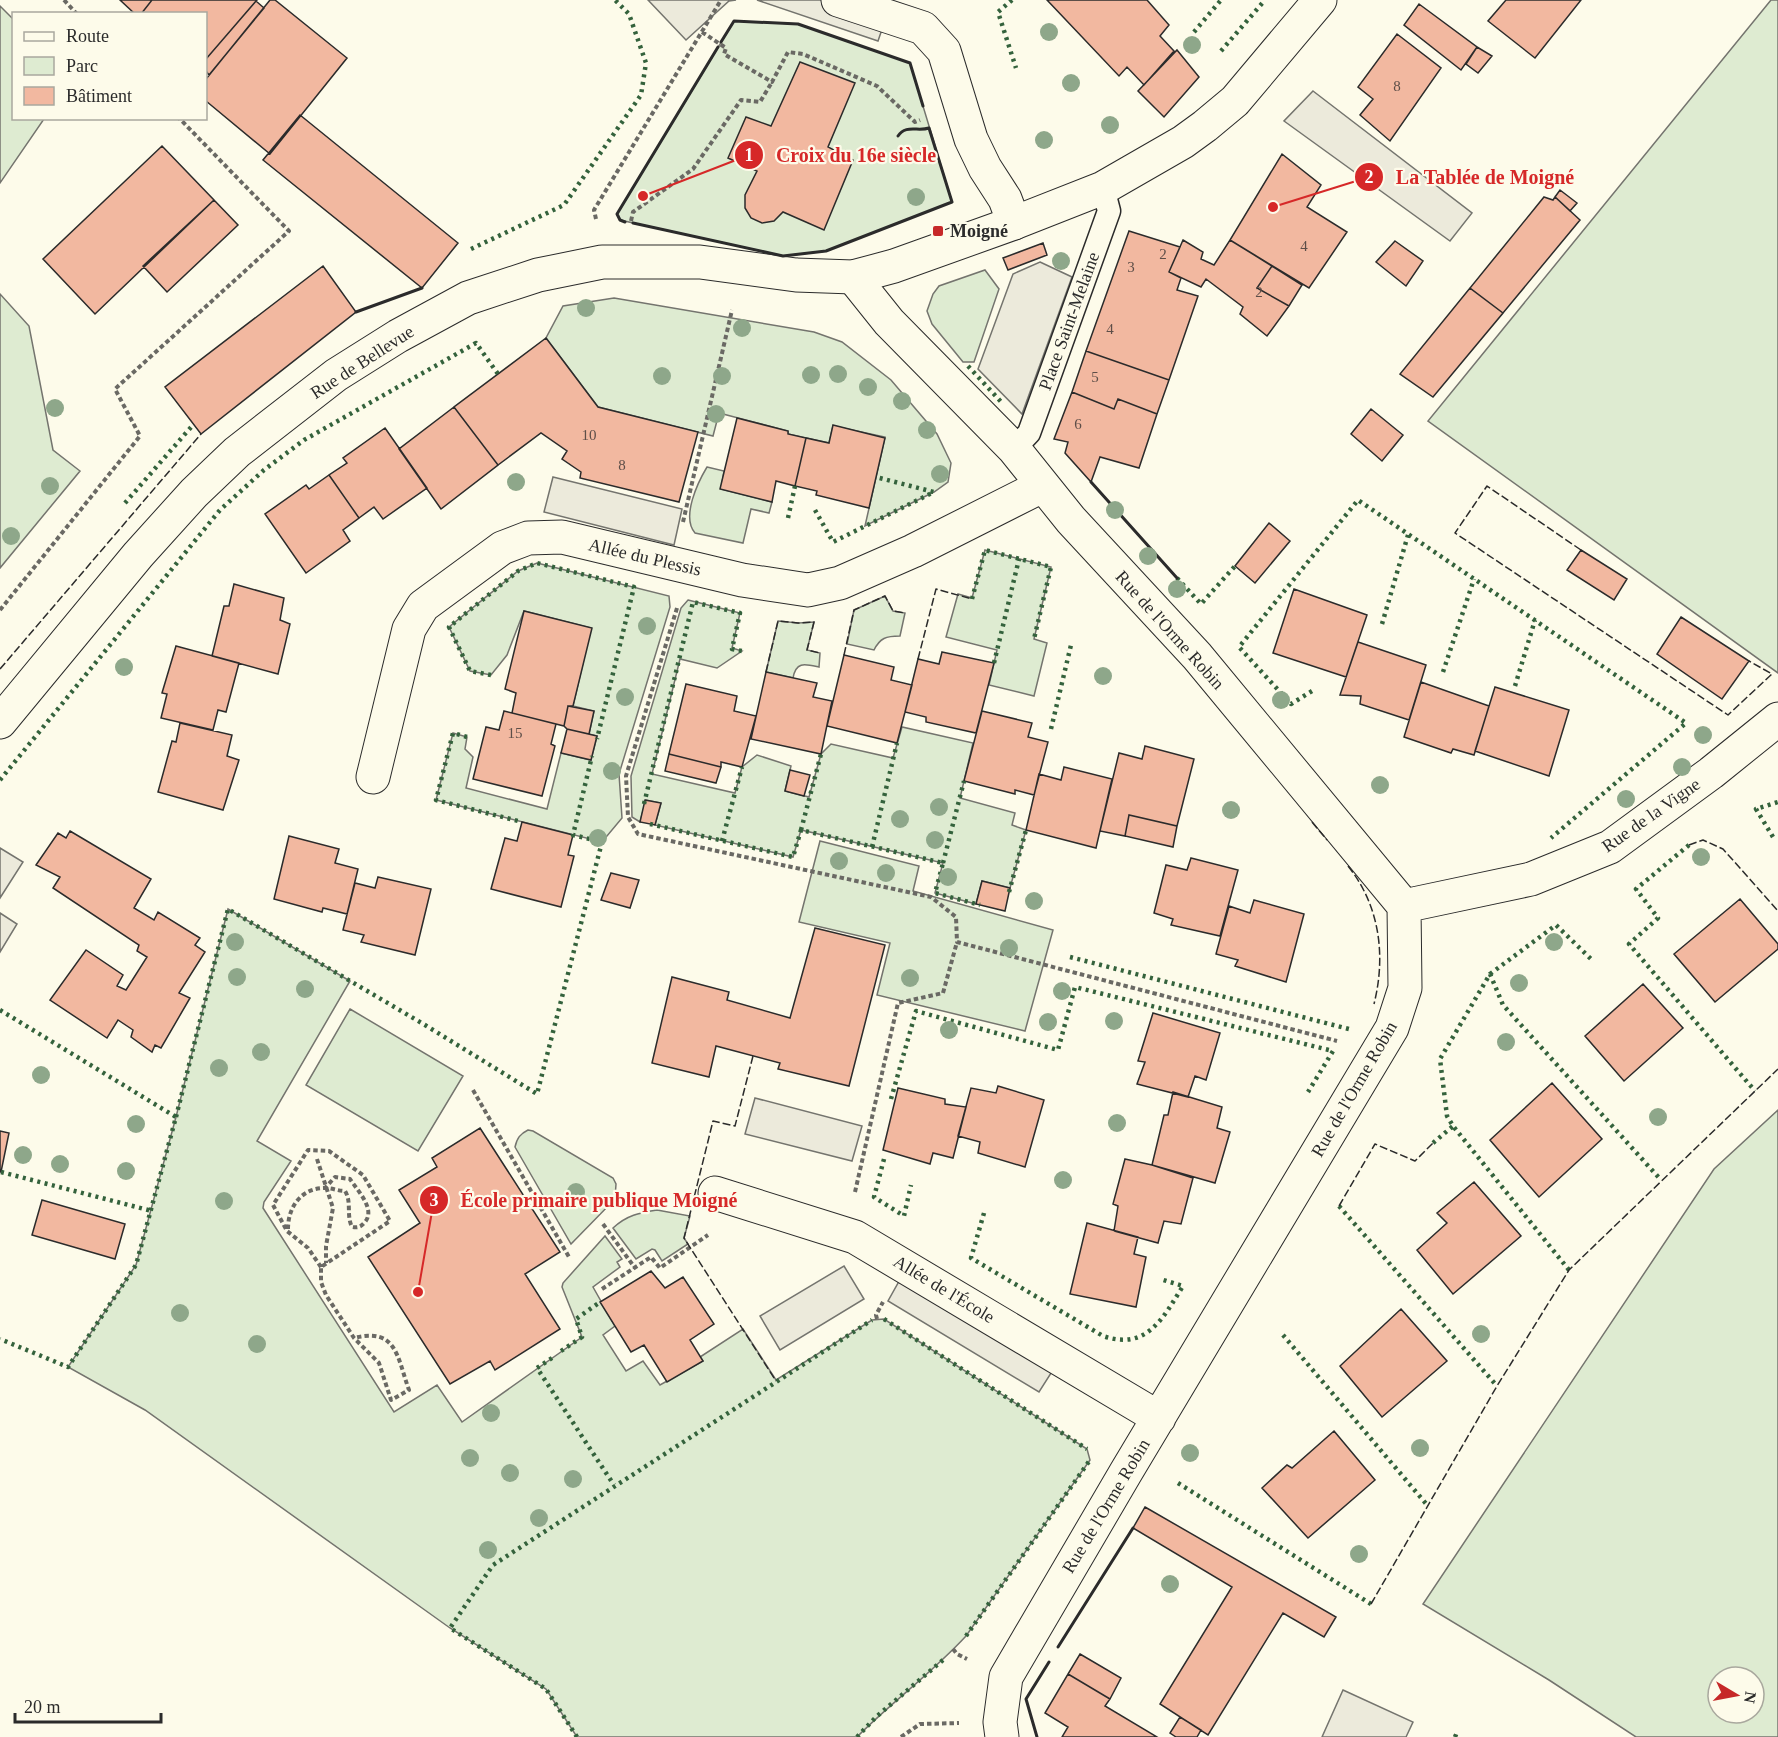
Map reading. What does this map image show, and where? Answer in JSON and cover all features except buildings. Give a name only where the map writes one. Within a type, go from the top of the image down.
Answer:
[{"type":"street","points":[[838,0],[923,28],[944,51],[971,139],[1005,199],[1014,223]]},
{"type":"street","name":"Rue de Bellevue","points":[[0,722],[138,555],[194,493],[237,452],[336,375],[398,336],[468,298],[538,275],[612,261],[700,262],[796,275],[853,277],[894,266],[1014,223],[1103,188],[1183,142],[1235,101],[1320,0]]},
{"type":"street","name":"Rue de l'Orme Robin","points":[[853,277],[889,322],[1014,449],[1042,486],[1197,656],[1404,906],[1405,988],[1392,1028],[1006,1677],[1001,1730]]},
{"type":"street","name":"Allée du Plessis","points":[[373,777],[409,629],[423,606],[502,548],[528,538],[562,537],[742,580],[808,590],[840,583],[913,551],[1042,486]]},
{"type":"street","name":"Rue de la Vigne","points":[[1404,906],[1532,879],[1610,847],[1711,773],[1778,719]]},
{"type":"street","name":"Allée de l'École","points":[[715,1193],[855,1237],[1159,1418]]},
{"type":"lane","name":"Place Saint-Melaine","points":[[1014,449],[1029,433],[1109,211],[1103,188]]},
{"type":"path","points":[[64,0],[75,12]]},
{"type":"path","points":[[612,261],[594,210],[721,0]]},
{"type":"path","points":[[702,32],[726,48],[724,54],[772,82]]},
{"type":"path","points":[[612,261],[633,212],[693,169],[741,100],[760,102],[788,52],[803,54],[877,86],[915,122],[960,104]]},
{"type":"path","points":[[0,610],[140,436],[115,389],[289,231],[182,120]]},
{"type":"path","points":[[691,483],[741,268]]},
{"type":"path","points":[[674,565],[670,582],[678,606],[626,776],[628,817],[638,834],[931,897],[956,917],[957,942],[944,993],[898,1004],[845,1234]]},
{"type":"path","points":[[957,942],[1378,1052]]},
{"type":"path","points":[[473,1090],[569,1257]]},
{"type":"path","points":[[321,1267],[390,1221],[363,1175],[329,1151],[308,1150],[273,1205],[288,1231],[308,1248],[321,1267],[321,1282],[326,1295],[354,1338],[379,1363],[391,1400],[409,1390],[392,1343],[382,1336],[369,1334],[354,1338]]},
{"type":"path","points":[[316,1160],[333,1208],[326,1246],[326,1263]]},
{"type":"path","points":[[288,1231],[289,1215],[294,1202],[302,1195],[326,1188],[345,1191],[349,1197],[349,1220],[352,1227],[358,1228],[363,1225],[368,1218],[369,1209],[350,1179],[335,1177],[326,1188]]},
{"type":"path","points":[[602,1289],[651,1257],[660,1268],[691,1248],[749,1204]]},
{"type":"path","points":[[603,1224],[635,1268]]},
{"type":"path","points":[[901,1737],[920,1724],[1001,1730]]},
{"type":"green space","points":[[1771,0],[1778,0],[1778,673],[1428,421]]},
{"type":"green space","points":[[0,6],[12,18],[12,120],[43,120],[0,183]]},
{"type":"green space","points":[[734,21],[798,24],[910,63],[952,202],[826,251],[783,256],[620,220],[617,214]]},
{"type":"green space","points":[[985,270],[999,289],[974,362],[963,362],[932,324],[927,311],[933,294],[939,286]]},
{"type":"green space","points":[[0,294],[29,326],[53,450],[80,471],[0,568]]},
{"type":"green space","points":[[614,298],[814,332],[842,342],[891,380],[937,434],[951,463],[948,482],[934,492],[865,526],[885,437],[833,426],[829,443],[788,434],[788,431],[719,413],[713,436],[598,407],[546,338],[563,306]]},
{"type":"green space","points":[[707,467],[724,471],[721,489],[772,502],[769,513],[751,509],[743,543],[695,533],[691,526],[692,500]]},
{"type":"green space","points":[[985,550],[1051,567],[1034,639],[1047,643],[1034,696],[989,685],[997,650],[946,637],[958,594],[972,598]]},
{"type":"green space","points":[[537,563],[669,596],[670,607],[619,774],[622,818],[602,842],[436,800],[453,733],[467,737],[465,749],[473,757],[466,788],[547,809],[561,753],[591,760],[597,736],[589,734],[594,711],[573,706],[591,628],[524,611],[507,655],[491,675],[470,671],[449,627],[518,571]]},
{"type":"green space","points":[[885,596],[893,611],[905,613],[900,636],[884,638],[874,650],[847,644],[854,610]]},
{"type":"green space","points":[[688,600],[740,613],[732,648],[742,651],[717,668],[680,659],[652,774],[735,793],[742,767],[757,755],[791,766],[785,791],[809,797],[821,754],[831,744],[893,758],[902,727],[973,743],[960,798],[1015,813],[1012,825],[1026,830],[1010,888],[982,881],[976,904],[935,893],[943,863],[801,830],[793,857],[655,825],[661,803],[646,800],[640,822],[632,817],[631,776],[681,608]]},
{"type":"green space","points":[[778,621],[814,622],[807,650],[820,653],[819,667],[799,666],[793,678],[766,672]]},
{"type":"green space","points":[[820,841],[919,866],[913,891],[1053,930],[1025,1031],[877,995],[890,943],[799,922]]},
{"type":"green space","points":[[228,909],[350,981],[257,1141],[291,1161],[264,1202],[263,1208],[394,1412],[437,1385],[462,1422],[582,1337],[562,1287],[563,1283],[605,1236],[622,1259],[617,1262],[620,1267],[593,1287],[615,1326],[603,1335],[626,1371],[643,1361],[660,1385],[703,1361],[700,1357],[743,1329],[776,1380],[872,1320],[884,1319],[1087,1449],[1090,1460],[966,1636],[857,1737],[577,1737],[546,1689],[450,1628],[145,1410],[68,1367],[136,1265]]},
{"type":"green space","points":[[350,1009],[463,1076],[418,1151],[306,1085]]},
{"type":"green space","points":[[1778,1110],[1778,1737],[1636,1737],[1549,1680],[1423,1604],[1714,1169]]},
{"type":"green space","points":[[528,1130],[613,1178],[616,1184],[615,1199],[571,1244],[515,1147],[519,1137]]},
{"type":"green space","points":[[657,1210],[690,1216],[684,1238],[688,1244],[662,1261],[652,1249],[636,1259],[613,1228],[634,1215]]},
{"type":"shaded area","points":[[648,0],[736,0],[729,1],[686,40]]},
{"type":"shaded area","points":[[757,0],[892,0],[878,41]]},
{"type":"shaded area","points":[[1313,91],[1472,213],[1450,241],[1284,121]]},
{"type":"shaded area","points":[[1040,262],[1072,277],[1022,414],[978,369],[1013,274]]},
{"type":"shaded area","points":[[553,477],[682,509],[674,545],[544,512]]},
{"type":"shaded area","points":[[0,848],[23,862],[0,898]]},
{"type":"shaded area","points":[[0,913],[17,924],[0,952]]},
{"type":"shaded area","points":[[755,1098],[862,1126],[852,1161],[745,1134]]},
{"type":"shaded area","points":[[844,1266],[864,1299],[780,1350],[760,1316]]},
{"type":"shaded area","points":[[907,1267],[1060,1359],[1039,1392],[888,1301]]},
{"type":"shaded area","points":[[1343,1690],[1413,1722],[1406,1737],[1322,1737]]},
{"type":"hedge","points":[[471,249],[564,205],[641,95],[646,63],[629,14],[615,0]]},
{"type":"hedge","points":[[1012,0],[998,12],[1016,68]]},
{"type":"hedge","points":[[1194,32],[1221,0]]},
{"type":"hedge","points":[[1221,51],[1265,0]]},
{"type":"hedge","points":[[0,780],[220,510],[264,470],[304,440],[476,343],[498,374]]},
{"type":"hedge","points":[[968,366],[1003,404]]},
{"type":"hedge","points":[[125,503],[192,426]]},
{"type":"hedge","points":[[815,510],[833,542],[934,492],[876,477]]},
{"type":"hedge","points":[[788,518],[795,486]]},
{"type":"hedge","points":[[1312,691],[1291,704],[1239,647],[1358,500],[1686,723],[1551,838]]},
{"type":"hedge","points":[[1382,624],[1408,535]]},
{"type":"hedge","points":[[972,599],[985,550],[1051,567],[1034,639]]},
{"type":"hedge","points":[[994,663],[1019,559]]},
{"type":"hedge","points":[[491,675],[470,671],[449,627],[518,571],[537,563],[634,587],[597,739]]},
{"type":"hedge","points":[[1177,578],[1201,604],[1235,566]]},
{"type":"hedge","points":[[1443,672],[1474,579]]},
{"type":"hedge","points":[[644,804],[693,602],[740,613],[732,649],[742,651]]},
{"type":"hedge","points":[[1515,686],[1535,620]]},
{"type":"hedge","points":[[1051,729],[1071,645]]},
{"type":"hedge","points":[[467,737],[453,733],[436,800],[522,822]]},
{"type":"hedge","points":[[872,847],[897,743]]},
{"type":"hedge","points":[[801,830],[821,754]]},
{"type":"hedge","points":[[176,1117],[228,909],[537,1094],[602,842],[573,835],[592,756]]},
{"type":"hedge","points":[[722,841],[742,767]]},
{"type":"hedge","points":[[943,863],[964,781]]},
{"type":"hedge","points":[[1773,837],[1756,809],[1778,802]]},
{"type":"hedge","points":[[650,824],[793,857],[801,830],[943,863],[935,893],[980,905]]},
{"type":"hedge","points":[[1009,892],[1026,830]]},
{"type":"hedge","points":[[1689,845],[1636,889],[1658,918],[1629,944],[1755,1091]]},
{"type":"hedge","points":[[1490,974],[1556,925],[1591,959]]},
{"type":"hedge","points":[[1070,957],[1349,1029]]},
{"type":"hedge","points":[[1569,1270],[1447,1116],[1440,1059],[1490,974],[1503,1005],[1661,1180]]},
{"type":"hedge","points":[[891,1099],[916,1011],[1058,1050],[1075,987],[1333,1051],[1308,1092]]},
{"type":"hedge","points":[[0,1010],[176,1117],[136,1265],[68,1367],[0,1339]]},
{"type":"hedge","points":[[1433,1143],[1453,1126]]},
{"type":"hedge","points":[[884,1159],[874,1197],[904,1216],[911,1185]]},
{"type":"hedge","points":[[1,1172],[152,1211]]},
{"type":"hedge","points":[[1339,1206],[1497,1386]]},
{"type":"hedge","points":[[984,1213],[971,1258],[1103,1336],[1131,1339],[1152,1329],[1183,1286],[1160,1279]]},
{"type":"hedge","points":[[561,1351],[582,1337],[576,1319],[600,1302]]},
{"type":"hedge","points":[[884,1319],[1087,1449]]},
{"type":"hedge","points":[[577,1737],[546,1689],[450,1628],[493,1565],[872,1320]]},
{"type":"hedge","points":[[1283,1335],[1428,1506]]},
{"type":"hedge","points":[[552,1358],[537,1368],[614,1485]]},
{"type":"hedge","points":[[966,1636],[1090,1460]]},
{"type":"hedge","points":[[1178,1483],[1371,1604]]},
{"type":"hedge","points":[[857,1737],[876,1717],[943,1660]]},
{"type":"hedge","points":[[1455,1737],[1457,1732]]},
{"type":"fence","points":[[0,669],[201,434]]},
{"type":"fence","points":[[1581,550],[1487,486],[1455,533],[1728,715],[1772,674],[1749,661]]},
{"type":"fence","points":[[918,659],[936,589],[972,599]]},
{"type":"fence","points":[[844,655],[854,610],[885,596],[893,611],[905,613]]},
{"type":"fence","points":[[766,672],[778,621],[814,622],[807,650],[820,653]]},
{"type":"fence","points":[[1312,822],[1327,840]]},
{"type":"fence","points":[[1689,845],[1703,840],[1723,849],[1778,911]]},
{"type":"fence","points":[[1348,866],[1359,881],[1367,898],[1378,932],[1380,968],[1374,1004]]},
{"type":"fence","points":[[753,1056],[735,1126],[713,1121],[684,1238],[776,1381]]},
{"type":"fence","points":[[1371,1604],[1497,1386],[1569,1270],[1778,1069]]},
{"type":"fence","points":[[1339,1206],[1375,1144],[1415,1161],[1433,1143]]},
{"type":"wall","points":[[721,42],[734,21],[798,24],[910,63],[923,106]]},
{"type":"wall","points":[[625,222],[620,220],[617,214],[718,47]]},
{"type":"wall","points":[[633,223],[783,256],[826,251],[952,202],[929,128],[908,129],[898,136]]},
{"type":"wall","points":[[356,312],[422,288]]},
{"type":"wall","points":[[1091,482],[1177,578]]},
{"type":"wall","points":[[1058,1647],[1133,1528]]},
{"type":"wall","points":[[1037,1737],[1026,1699],[1049,1662]]},
{"type":"place","name":"Croix du 16e siècle","points":[[643,196]]},
{"type":"place","name":"La Tablée de Moigné","points":[[1273,207]]},
{"type":"place","name":"Moigné","points":[[938,231]]},
{"type":"place","name":"École primaire publique Moigné","points":[[418,1292]]}]
